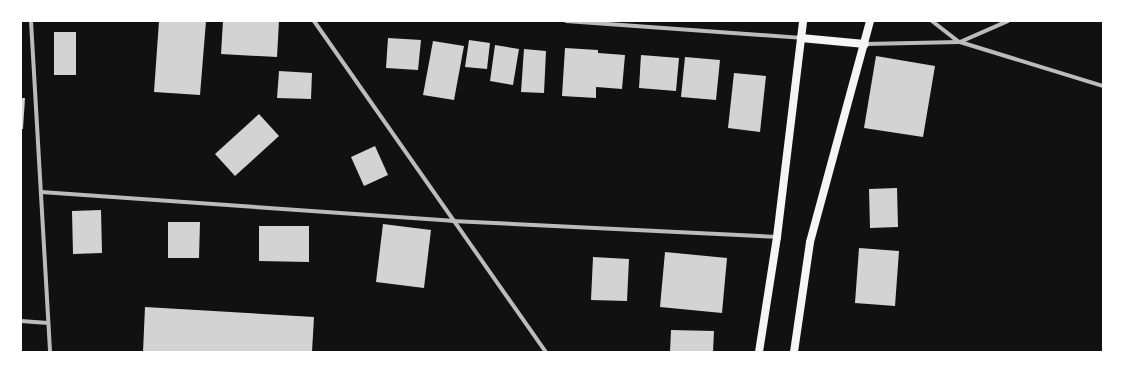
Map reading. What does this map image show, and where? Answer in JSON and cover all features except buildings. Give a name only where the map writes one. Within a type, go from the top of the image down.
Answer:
[{"type":"main road","points":[[759,352],[777,237],[803,21]]},
{"type":"main road","points":[[794,352],[810,242],[865,44],[870,21]]},
{"type":"main road","points":[[801,38],[865,44]]},
{"type":"street","points":[[31,21],[50,352]]},
{"type":"street","points":[[314,21],[452,221],[546,352]]},
{"type":"street","points":[[566,21],[801,38]]},
{"type":"street","points":[[932,21],[960,42]]},
{"type":"street","points":[[960,42],[1008,21]]},
{"type":"street","points":[[865,44],[960,42],[1103,86]]},
{"type":"street","points":[[41,192],[452,221],[777,237]]},
{"type":"street","points":[[21,321],[48,323]]}]
